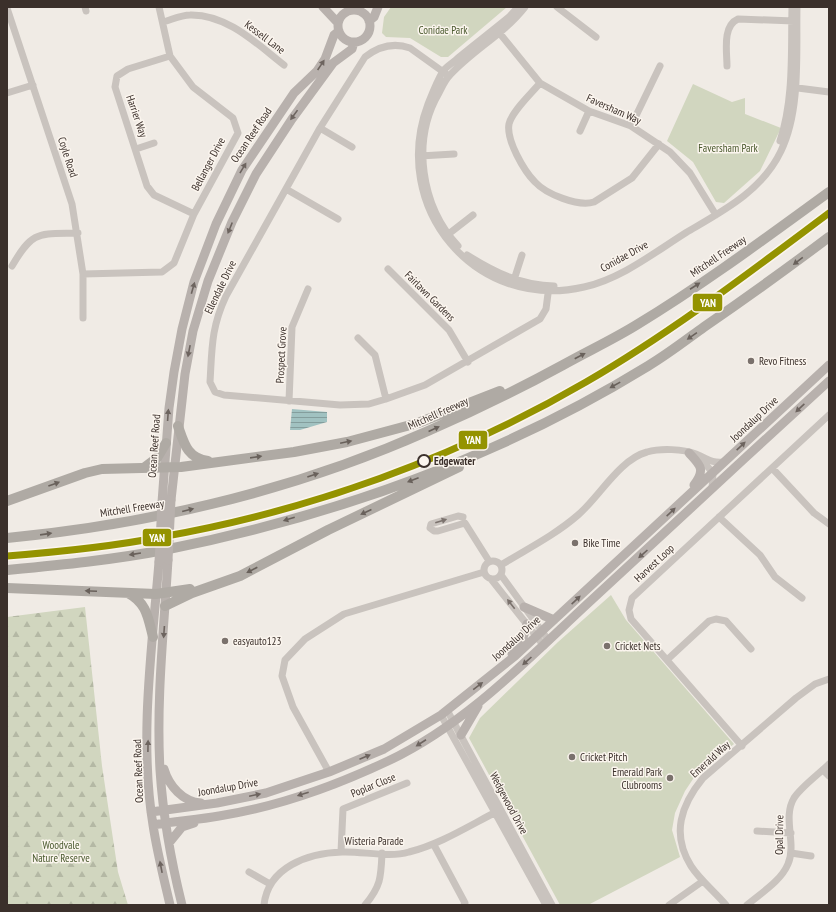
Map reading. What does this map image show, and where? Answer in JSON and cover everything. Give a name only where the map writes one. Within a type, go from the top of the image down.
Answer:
[{"type":"highway","name":"Mitchell Freeway","points":[[7,538],[167,515],[288,483],[427,432],[545,374],[640,323],[746,253],[829,192]]},
{"type":"highway","points":[[165,606],[172,601],[240,576],[328,530],[445,475],[574,408],[649,366],[766,284],[829,237]]},
{"type":"highway","points":[[7,501],[85,473],[102,469],[145,467],[170,468],[218,462],[294,452],[383,433],[418,423],[545,374]]},
{"type":"highway","points":[[178,426],[186,450],[192,456],[200,460],[218,462]]},
{"type":"highway","points":[[145,467],[157,458],[166,443]]},
{"type":"highway","points":[[7,570],[87,562],[162,550],[252,531],[387,490],[501,445]]},
{"type":"highway","points":[[7,588],[161,594],[210,586]]},
{"type":"highway","points":[[126,592],[135,597],[146,609],[153,637]]},
{"type":"main road","points":[[323,7],[338,27],[344,39],[354,42],[361,41],[367,36],[370,29],[369,21],[363,13],[348,9],[342,16],[338,27]]},
{"type":"main road","points":[[369,21],[374,17],[378,7]]},
{"type":"main road","name":"Ocean Reef Road","points":[[170,468],[166,443],[169,408],[182,329],[194,282],[216,224],[242,170],[294,93],[317,71],[325,59],[338,27]]},
{"type":"main road","name":"Ocean Reef Road","points":[[170,905],[151,812],[148,763],[149,698],[153,637],[161,594],[170,468],[193,331],[208,281],[232,222],[256,174],[292,119],[334,63],[352,49],[354,42]]},
{"type":"main road","name":"Joondalup Drive","points":[[151,812],[217,803],[266,792],[329,772],[384,749],[444,712],[506,664],[829,365]]},
{"type":"main road","name":"Joondalup Drive","points":[[153,825],[219,816],[269,805],[334,784],[389,760],[418,745],[482,700],[547,643],[829,381]]},
{"type":"main road","points":[[688,496],[701,473],[699,465],[692,453]]},
{"type":"main road","name":"Ocean Reef Road","points":[[161,594],[165,606],[160,700],[160,757],[164,810],[169,843],[182,905]]},
{"type":"main road","points":[[524,607],[554,620]]},
{"type":"main road","points":[[506,664],[523,638],[528,624]]},
{"type":"main road","points":[[461,735],[482,700]]},
{"type":"main road","points":[[160,757],[168,780],[180,794],[197,802],[217,803]]},
{"type":"main road","points":[[169,843],[182,827],[219,816]]},
{"type":"street","name":"Bellanger Drive","points":[[83,274],[162,272],[174,262],[194,214],[238,132],[233,118],[193,86],[170,56],[159,7]]},
{"type":"street","name":"Conidae Drive","points":[[498,31],[518,7]]},
{"type":"street","name":"Conidae Drive","points":[[525,7],[446,73],[431,96],[422,122],[420,156],[423,196],[430,214],[447,236],[474,265],[488,274],[513,282],[549,289],[583,288],[615,276],[749,193],[774,164],[788,133],[792,113],[794,21],[792,7]]},
{"type":"street","points":[[557,7],[596,36]]},
{"type":"street","name":"Conidae Drive","points":[[794,21],[797,7]]},
{"type":"street","name":"Coyle Road","points":[[7,8],[72,204],[78,233],[83,274],[83,318]]},
{"type":"street","name":"Kessell Lane","points":[[163,22],[190,15],[209,18],[231,25],[284,65]]},
{"type":"street","points":[[726,66],[728,29],[732,22],[738,19],[794,21]]},
{"type":"street","name":"Faversham Way","points":[[498,31],[540,83],[589,112],[631,126],[670,152],[690,173],[715,213]]},
{"type":"street","name":"Ellendale Drive","points":[[446,73],[410,48],[404,46],[387,45],[374,50],[362,61],[320,128],[232,284],[216,318],[213,330],[210,382],[215,392],[219,394],[340,405],[369,404],[426,385],[540,319],[546,309],[549,289]]},
{"type":"street","name":"Harrier Way","points":[[170,56],[128,69],[117,76],[115,88],[136,148],[147,186],[154,195],[194,214]]},
{"type":"street","points":[[631,126],[660,66]]},
{"type":"street","points":[[540,83],[512,116],[508,129],[513,147],[529,175],[542,187],[576,203],[587,204],[594,202],[632,178],[659,144]]},
{"type":"street","points":[[7,93],[33,85]]},
{"type":"street","points":[[792,88],[829,92]]},
{"type":"street","points":[[580,131],[589,112]]},
{"type":"street","points":[[320,128],[352,147]]},
{"type":"street","name":"Harrier Way","points":[[136,148],[154,143]]},
{"type":"street","points":[[420,156],[454,154]]},
{"type":"street","points":[[286,189],[338,219]]},
{"type":"street","points":[[447,236],[473,215]]},
{"type":"street","points":[[12,266],[23,248],[34,237],[49,233],[78,233]]},
{"type":"street","points":[[513,282],[522,255]]},
{"type":"street","name":"Fairlawn Gardens","points":[[388,269],[449,330],[468,362]]},
{"type":"street","name":"Prospect Grove","points":[[289,401],[292,327],[308,289]]},
{"type":"street","points":[[358,338],[375,355],[386,399]]},
{"type":"street","name":"Harvest Loop","points":[[742,746],[668,659],[631,619],[630,610],[632,598],[829,416]]},
{"type":"street","points":[[501,564],[553,534],[578,515],[627,463],[647,452],[667,450],[692,453],[712,463],[724,462]]},
{"type":"street","points":[[692,453],[713,473],[712,489]]},
{"type":"street","points":[[772,468],[814,513],[829,524]]},
{"type":"street","points":[[719,517],[760,555],[774,577],[802,598]]},
{"type":"street","points":[[464,520],[489,561]]},
{"type":"street","points":[[489,561],[495,561],[501,564]]},
{"type":"street","points":[[489,561],[485,566],[484,572],[486,576],[492,579],[528,624],[547,643]]},
{"type":"street","points":[[501,564],[501,575],[524,607],[539,634]]},
{"type":"street","points":[[329,772],[293,707],[282,676],[285,660],[305,638],[344,614],[484,572]]},
{"type":"street","points":[[492,579],[501,575]]},
{"type":"street","points":[[668,659],[709,621],[716,619],[726,621],[751,649]]},
{"type":"street","name":"Emerald Way","points":[[726,905],[703,881],[692,866],[682,843],[681,819],[683,808],[694,789],[703,778],[796,698],[815,684],[829,680]]},
{"type":"street","name":"Wedgewood Drive","points":[[444,712],[546,905]]},
{"type":"street","name":"Wedgewood Drive","points":[[450,723],[461,735],[497,811],[552,905]]},
{"type":"street","name":"Opal Drive","points":[[747,905],[784,872],[791,853],[791,807],[795,797],[829,764]]},
{"type":"street","points":[[823,770],[829,776]]},
{"type":"street","name":"Poplar Close","points":[[341,852],[343,809],[407,783]]},
{"type":"street","name":"Wisteria Parade","points":[[264,905],[270,884],[288,866],[312,856],[341,852],[406,853],[434,845],[497,811]]},
{"type":"street","points":[[757,831],[791,833]]},
{"type":"street","points":[[434,845],[460,891],[465,903],[464,905]]},
{"type":"street","points":[[365,905],[376,892],[381,874],[382,853]]},
{"type":"street","points":[[791,853],[811,856]]},
{"type":"street","points":[[250,872],[270,884]]},
{"type":"street","points":[[669,905],[703,881]]},
{"type":"green space","name":"Conidae Park","points":[[391,7],[507,7],[448,57],[441,57],[410,38],[386,37],[382,33],[384,17]]},
{"type":"green space","name":"Faversham Park","points":[[693,84],[732,102],[745,98],[745,114],[781,128],[760,171],[724,203],[716,202],[693,162],[667,141]]},
{"type":"green space","points":[[611,595],[626,620],[734,744],[697,773],[685,791],[675,813],[672,830],[680,857],[588,905],[560,905],[469,738],[480,718],[558,642]]},
{"type":"green space","name":"Woodvale Nature Reserve","points":[[85,607],[102,766],[118,872],[128,905],[7,905],[7,617]]},
{"type":"water","points":[[292,409],[327,412],[327,422],[300,430],[290,430]]},
{"type":"transit line","name":"YAN","points":[[7,556],[123,544],[216,526],[326,497],[433,458],[486,435],[586,382],[618,363],[710,301],[829,213]]},
{"type":"place","name":"Revo Fitness","points":[[751,361]]},
{"type":"place","name":"Edgewater","points":[[424,461]]},
{"type":"place","name":"Bike Time","points":[[575,543]]},
{"type":"place","name":"easyauto123","points":[[225,641]]},
{"type":"place","name":"Cricket Nets","points":[[607,646]]},
{"type":"place","name":"Cricket Pitch","points":[[572,757]]},
{"type":"place","name":"Emerald Park Clubrooms","points":[[670,778]]}]
